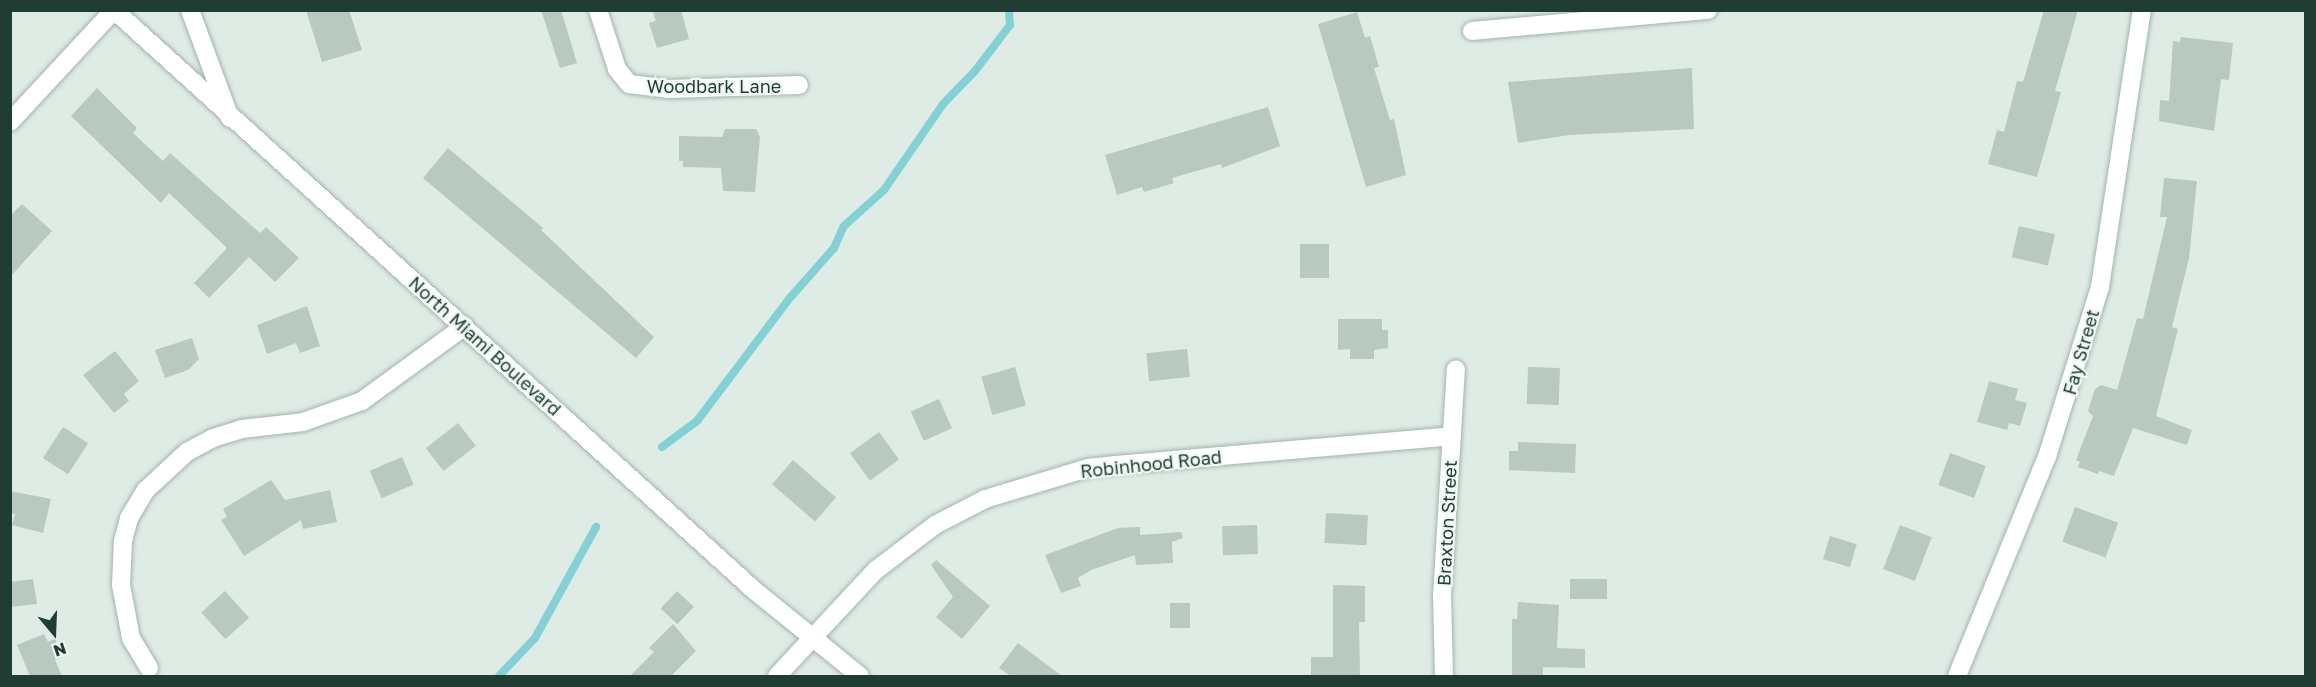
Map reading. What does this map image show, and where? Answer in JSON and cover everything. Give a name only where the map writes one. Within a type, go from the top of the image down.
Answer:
[{"type":"street","name":"North Miami Boulevard","points":[[114,10],[230,118],[811,638],[860,676]]},
{"type":"street","points":[[10,122],[114,10]]},
{"type":"street","points":[[190,10],[230,118]]},
{"type":"street","name":"Woodbark Lane","points":[[598,10],[618,69],[629,84],[668,89],[799,85]]},
{"type":"street","points":[[1472,31],[1708,10]]},
{"type":"street","name":"Fay Street","points":[[1957,676],[2047,458],[2100,287],[2142,10]]},
{"type":"street","points":[[149,668],[130,638],[121,585],[123,541],[129,518],[146,490],[187,452],[213,438],[242,429],[303,422],[362,400],[465,326]]},
{"type":"street","name":"Braxton Street","points":[[1444,676],[1442,596],[1456,369]]},
{"type":"street","name":"Robinhood Road","points":[[777,676],[876,570],[909,542],[961,510],[1026,485],[1116,465],[1452,436]]},
{"type":"building","points":[[306,10],[349,10],[362,50],[322,62]]},
{"type":"building","points":[[541,10],[561,10],[577,63],[560,68]]},
{"type":"building","points":[[652,10],[681,10],[689,39],[657,48],[649,23],[656,21]]},
{"type":"building","points":[[2044,10],[2078,10],[2055,91],[2061,92],[2037,177],[1988,164],[1997,130],[2004,132],[2017,81],[2023,82]]},
{"type":"building","points":[[1357,12],[1365,38],[1370,36],[1379,67],[1374,68],[1390,120],[1394,119],[1406,175],[1366,187],[1318,24]]},
{"type":"building","points":[[2181,37],[2233,43],[2229,80],[2221,79],[2214,131],[2159,121],[2160,100],[2169,101],[2173,41],[2180,42]]},
{"type":"building","points":[[1692,68],[1694,129],[1569,135],[1518,143],[1508,82]]},
{"type":"building","points":[[97,88],[137,128],[133,133],[163,161],[170,153],[260,233],[266,227],[299,258],[275,282],[249,257],[209,298],[194,283],[227,248],[169,193],[161,203],[71,116]]},
{"type":"building","points":[[1268,107],[1280,146],[1222,168],[1221,164],[1172,178],[1174,183],[1144,192],[1142,187],[1117,195],[1105,155]]},
{"type":"building","points":[[725,129],[756,129],[760,137],[755,192],[723,191],[721,168],[683,167],[683,161],[679,161],[679,136],[722,137]]},
{"type":"building","points":[[448,148],[543,228],[541,230],[654,337],[636,358],[423,178]]},
{"type":"building","points":[[2164,178],[2197,181],[2189,258],[2172,327],[2178,329],[2156,416],[2192,430],[2187,445],[2133,428],[2114,476],[2099,471],[2098,474],[2078,467],[2080,462],[2076,460],[2093,416],[2088,411],[2095,389],[2101,385],[2117,390],[2137,318],[2143,319],[2167,217],[2160,217]]},
{"type":"building","points":[[22,204],[52,231],[10,277],[10,216]]},
{"type":"building","points":[[2019,226],[2055,234],[2048,266],[2012,257]]},
{"type":"building","points":[[1300,244],[1329,244],[1329,278],[1300,278]]},
{"type":"building","points":[[307,306],[320,346],[300,353],[296,343],[267,354],[257,325]]},
{"type":"building","points":[[1338,319],[1382,319],[1382,330],[1388,330],[1388,348],[1374,350],[1374,359],[1350,359],[1350,349],[1338,350]]},
{"type":"building","points":[[192,338],[199,359],[188,370],[165,378],[155,350]]},
{"type":"building","points":[[1187,349],[1190,377],[1149,381],[1146,353]]},
{"type":"building","points":[[115,351],[139,381],[124,394],[129,401],[114,413],[83,375]]},
{"type":"building","points":[[1015,367],[1026,405],[992,415],[981,377]]},
{"type":"building","points":[[1528,367],[1560,368],[1559,405],[1527,404]]},
{"type":"building","points":[[1989,381],[2018,389],[2015,400],[2027,403],[2020,426],[2009,423],[2007,430],[1977,422]]},
{"type":"building","points":[[939,399],[952,428],[924,441],[911,412]]},
{"type":"building","points":[[458,423],[476,446],[444,471],[426,448]]},
{"type":"building","points":[[63,427],[88,443],[68,474],[43,458]]},
{"type":"building","points":[[879,432],[899,460],[870,481],[850,453]]},
{"type":"building","points":[[1518,442],[1576,444],[1575,473],[1509,470],[1509,451],[1518,451]]},
{"type":"building","points":[[1950,453],[1986,466],[1974,498],[1938,485]]},
{"type":"building","points":[[402,457],[414,485],[382,498],[370,471]]},
{"type":"building","points":[[793,460],[836,497],[815,522],[772,484]]},
{"type":"building","points":[[271,480],[285,500],[330,490],[337,522],[303,529],[301,520],[244,556],[221,520],[227,517],[223,509]]},
{"type":"building","points":[[10,491],[51,499],[43,533],[12,525],[15,514],[10,513]]},
{"type":"building","points":[[2075,507],[2118,523],[2106,558],[2062,542]]},
{"type":"building","points":[[1326,513],[1368,515],[1366,545],[1324,543]]},
{"type":"building","points":[[1257,525],[1258,554],[1223,555],[1222,526]]},
{"type":"building","points":[[1900,525],[1932,537],[1915,581],[1883,569]]},
{"type":"building","points":[[1140,527],[1140,535],[1181,532],[1183,538],[1172,542],[1173,563],[1136,565],[1135,555],[1091,570],[1078,578],[1081,586],[1061,593],[1045,555],[1118,528]]},
{"type":"building","points":[[1830,536],[1857,544],[1850,567],[1823,559]]},
{"type":"building","points":[[936,560],[990,606],[962,639],[936,617],[953,597],[931,565]]},
{"type":"building","points":[[33,579],[37,604],[10,607],[10,582]]},
{"type":"building","points":[[1570,579],[1607,579],[1607,599],[1570,599]]},
{"type":"building","points":[[1333,585],[1365,586],[1365,622],[1359,622],[1360,676],[1311,676],[1311,657],[1333,657]]},
{"type":"building","points":[[225,591],[249,618],[225,639],[201,612]]},
{"type":"building","points":[[677,591],[694,607],[677,624],[661,609]]},
{"type":"building","points":[[1518,602],[1559,605],[1557,648],[1585,649],[1585,668],[1543,667],[1543,676],[1512,676],[1512,619],[1517,619]]},
{"type":"building","points":[[1170,603],[1190,603],[1190,628],[1170,628]]},
{"type":"building","points":[[673,624],[696,651],[671,676],[630,676],[654,652],[649,648]]},
{"type":"building","points":[[44,634],[48,642],[55,639],[62,657],[55,660],[62,676],[30,676],[17,645]]},
{"type":"building","points":[[1018,643],[1062,676],[1011,676],[999,668]]},
{"type":"waterway","points":[[662,447],[697,421],[789,299],[834,248],[844,226],[884,190],[943,104],[975,71],[1010,25],[1009,10]]},
{"type":"waterway","points":[[499,676],[535,638],[596,527]]}]
